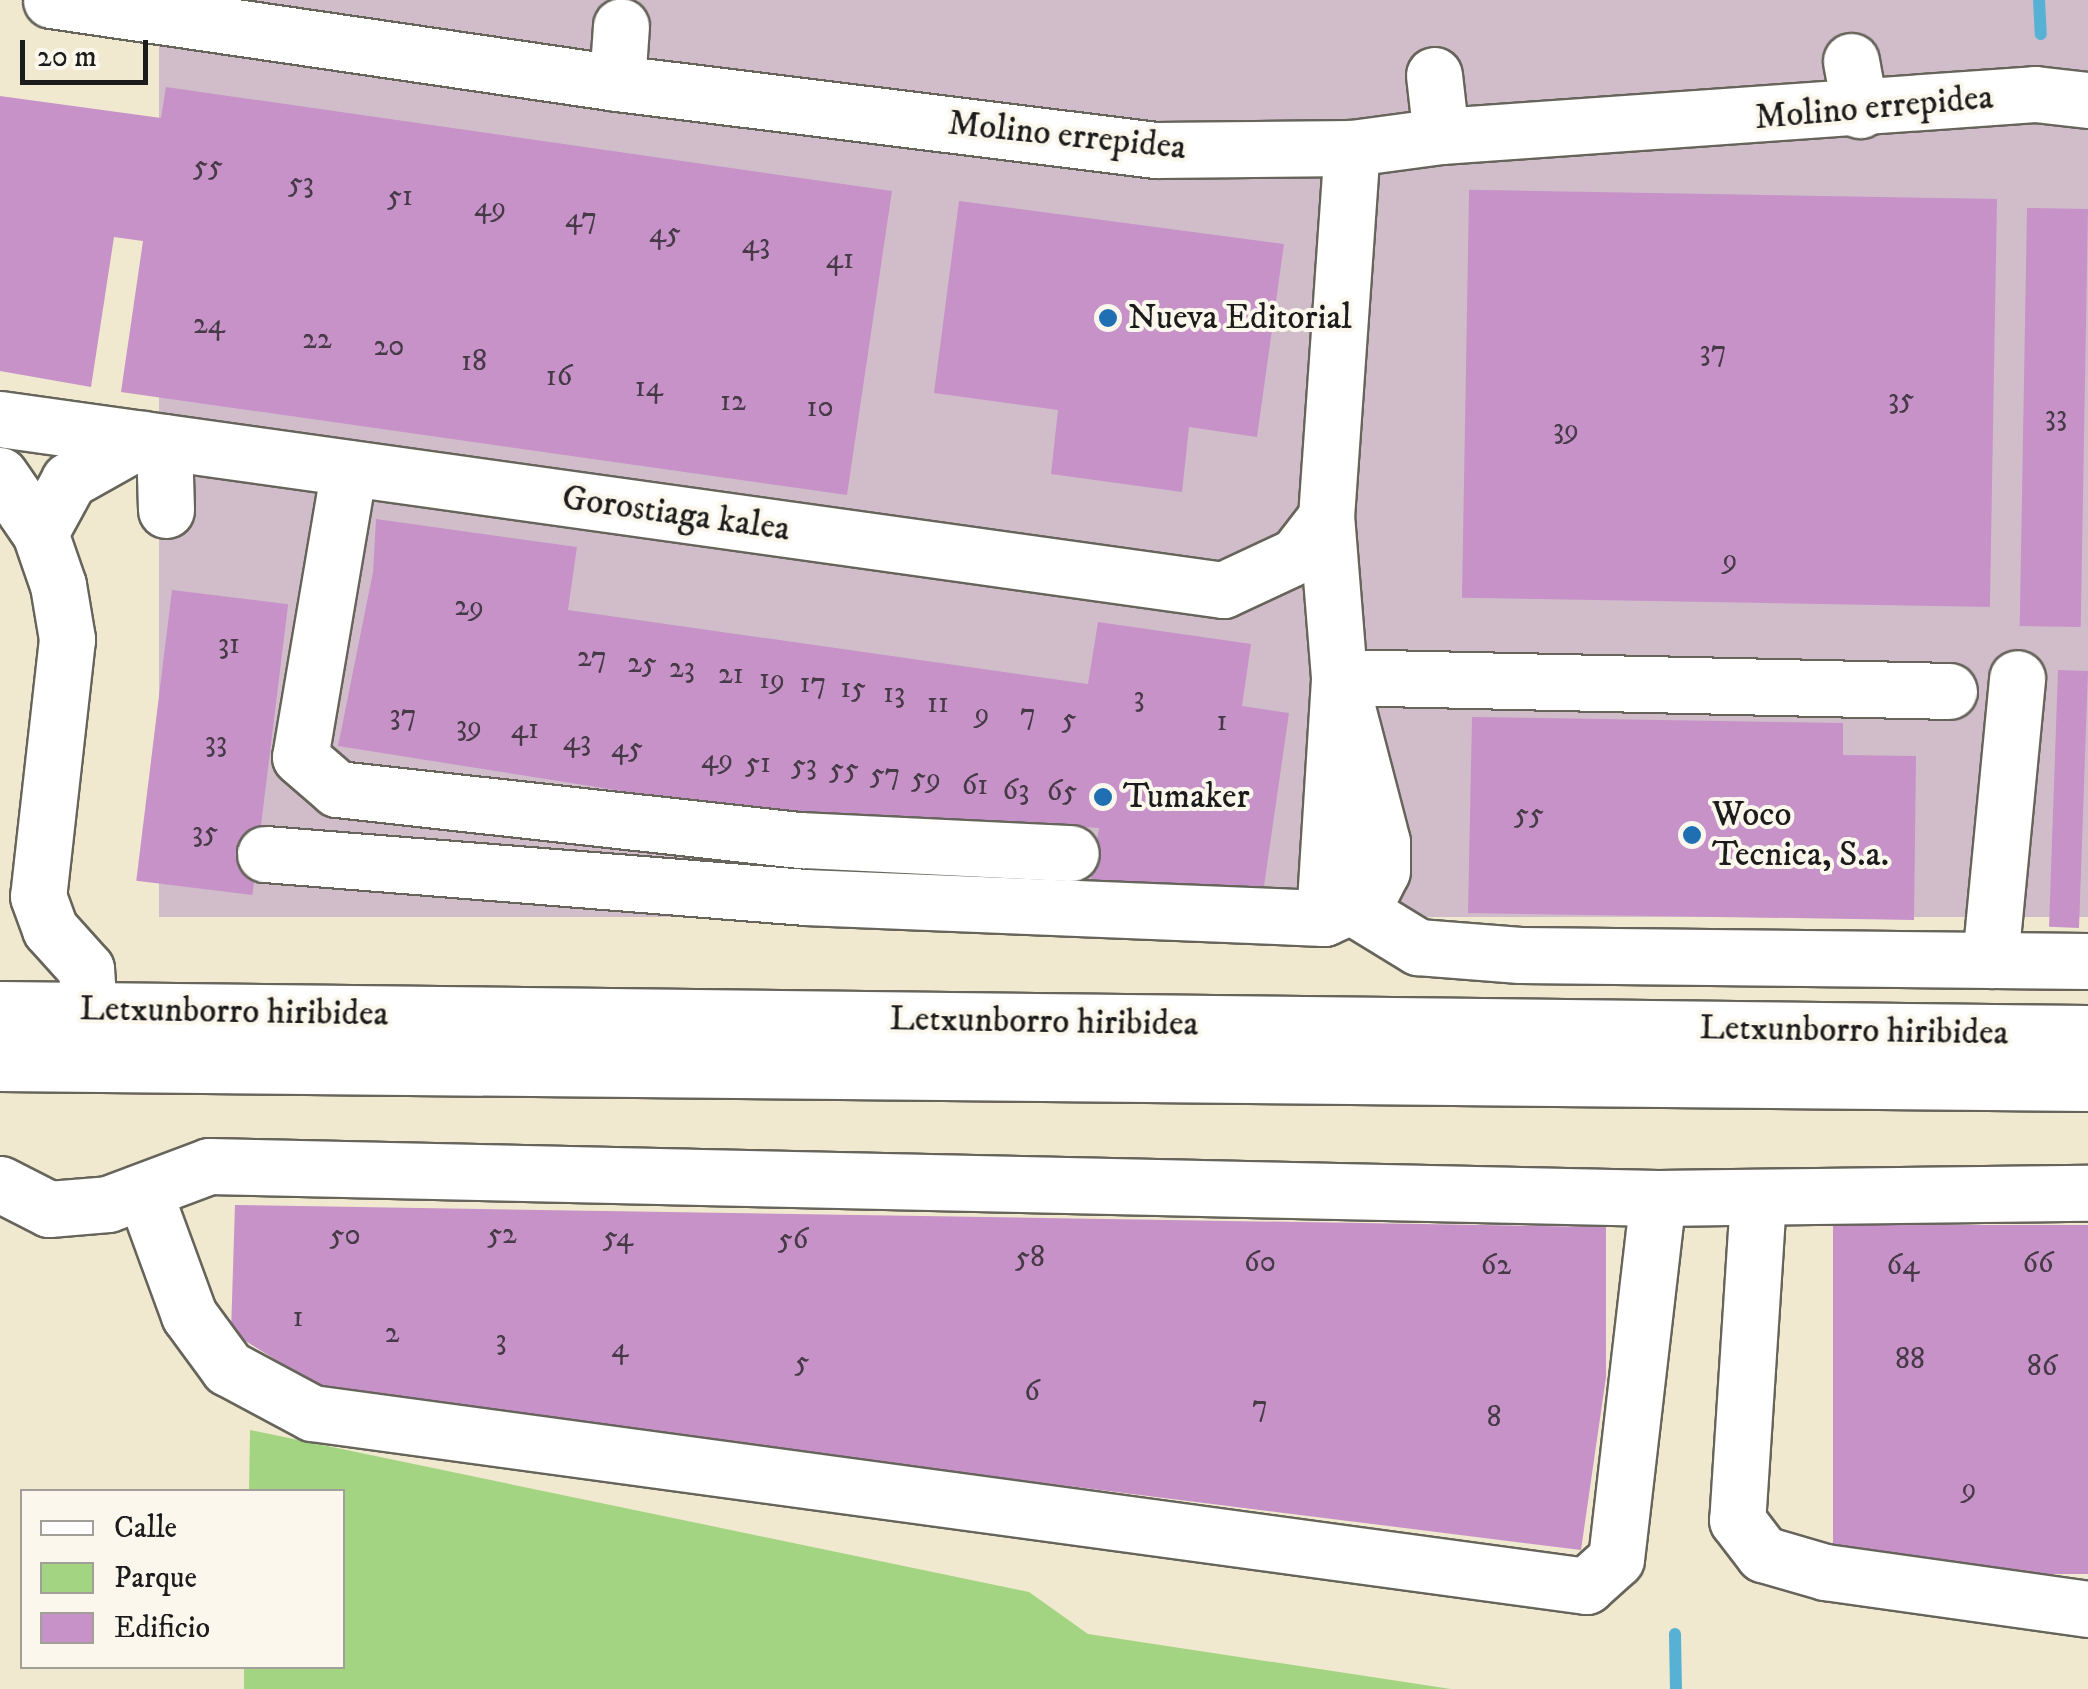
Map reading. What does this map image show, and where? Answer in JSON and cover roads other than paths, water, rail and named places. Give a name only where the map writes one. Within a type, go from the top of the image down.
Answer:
[{"type":"street","name":"Molino errepidea","points":[[51,0],[264,14],[617,83],[1156,150],[1352,148],[1856,86],[2088,100]]},
{"type":"street","points":[[617,83],[621,26]]},
{"type":"street","points":[[1434,76],[1440,136]]},
{"type":"street","points":[[1337,912],[1340,677],[1326,517],[1352,148]]},
{"type":"street","name":"Gorostiaga kalea","points":[[0,419],[1223,590],[1296,556],[1326,517]]},
{"type":"street","points":[[40,533],[69,480],[153,441],[166,510]]},
{"type":"street","points":[[349,468],[300,757],[337,789],[801,840],[1071,853]]},
{"type":"street","points":[[0,475],[40,533],[58,585],[67,640],[38,896],[50,929],[86,969],[89,1010]]},
{"type":"street","points":[[1340,677],[1949,691]]},
{"type":"street","points":[[1990,960],[2017,678]]},
{"type":"street","points":[[266,854],[805,897],[1337,912],[1418,948],[2088,961]]},
{"type":"street","name":"Letxunborro hiribidea","points":[[0,1009],[2088,1033]]},
{"type":"street","name":"Letxunborro hiribidea","points":[[0,1063],[2088,1084]]},
{"type":"street","points":[[0,1184],[50,1210],[108,1204],[209,1166],[1658,1198],[2088,1192]]},
{"type":"street","points":[[144,1192],[189,1315],[228,1368],[312,1413],[1586,1586],[1616,1559],[1658,1198]]},
{"type":"street","points":[[1758,1199],[1736,1520],[1763,1554],[1825,1572],[2088,1609]]},
{"type":"waterway","points":[[2039,0],[2041,34]]},
{"type":"waterway","points":[[1675,1634],[1676,1689]]},
{"type":"place","name":"Nueva Editorial","points":[[1108,318]]},
{"type":"place","name":"Tumaker","points":[[1103,797]]},
{"type":"place","name":"Woco Tecnica, S.a.","points":[[1692,835]]}]
